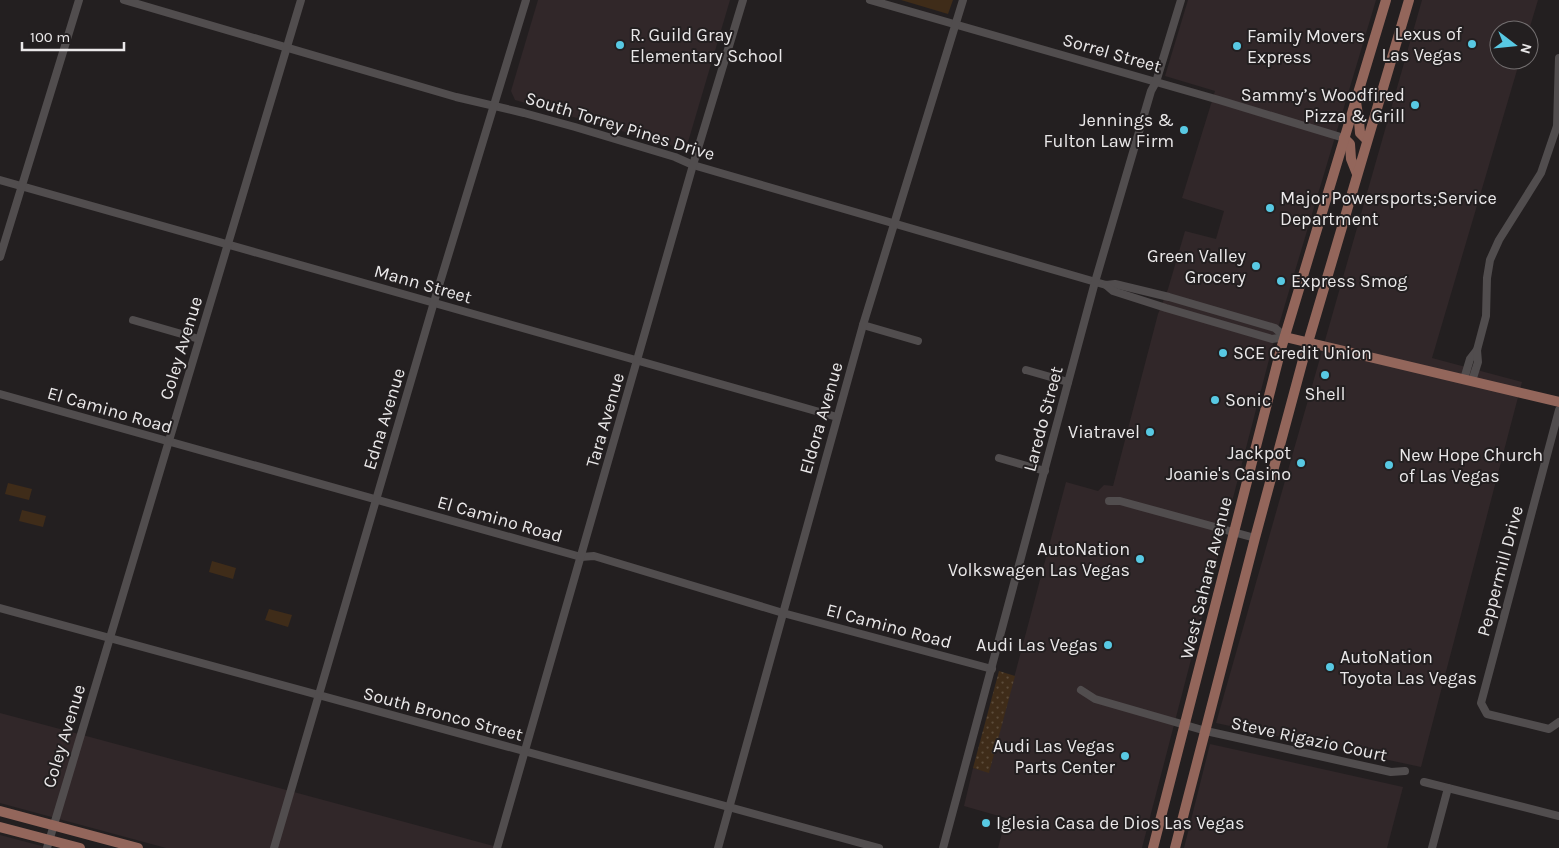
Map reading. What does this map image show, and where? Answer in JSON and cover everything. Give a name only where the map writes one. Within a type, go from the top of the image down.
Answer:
[{"type":"main road","name":"West Sahara Avenue","points":[[1152,848],[1285,337],[1386,0]]},
{"type":"main road","points":[[1404,0],[1405,12]]},
{"type":"main road","points":[[1175,848],[1307,344],[1409,0]]},
{"type":"main road","points":[[1356,101],[1360,133],[1367,140]]},
{"type":"main road","points":[[1344,138],[1350,144],[1352,159],[1358,174]]},
{"type":"main road","name":"South Torrey Pines Drive","points":[[1285,337],[1307,344],[1559,402]]},
{"type":"main road","points":[[0,811],[138,848]]},
{"type":"main road","points":[[0,827],[48,844],[80,848]]},
{"type":"street","points":[[0,257],[79,0]]},
{"type":"street","name":"South Torrey Pines Drive","points":[[124,0],[456,97],[575,127],[675,157],[693,165],[1106,285],[1113,290],[1166,308],[1272,339],[1285,337]]},
{"type":"street","name":"Coley Avenue","points":[[48,844],[301,0]]},
{"type":"street","name":"Edna Avenue","points":[[274,848],[434,302],[526,0]]},
{"type":"street","name":"Tara Avenue","points":[[496,848],[693,165],[743,0]]},
{"type":"street","name":"Sorrel Street","points":[[870,0],[1344,138]]},
{"type":"street","name":"Eldora Avenue","points":[[718,848],[863,325],[963,0]]},
{"type":"street","name":"Laredo Street","points":[[943,848],[1068,382],[1151,91],[1156,82],[1180,0]]},
{"type":"street","points":[[1468,380],[1478,362],[1477,350],[1486,316],[1487,278],[1490,260],[1499,240],[1541,173],[1557,126],[1559,58]]},
{"type":"street","name":"Mann Street","points":[[0,180],[837,417]]},
{"type":"street","name":"South Torrey Pines Drive","points":[[1106,285],[1115,284],[1169,297],[1275,328],[1285,337]]},
{"type":"street","points":[[1166,308],[1169,297]]},
{"type":"street","points":[[133,320],[199,338]]},
{"type":"street","points":[[863,325],[918,341]]},
{"type":"street","points":[[1026,370],[1068,382]]},
{"type":"street","name":"El Camino Road","points":[[0,394],[581,557],[594,556],[783,613],[992,669]]},
{"type":"street","name":"Peppermill Drive","points":[[1557,724],[1549,729],[1487,714],[1481,703],[1559,410]]},
{"type":"street","points":[[998,458],[1045,472]]},
{"type":"street","points":[[1109,501],[1120,501],[1255,538]]},
{"type":"street","name":"South Bronco Street","points":[[0,608],[879,848]]},
{"type":"street","points":[[1081,690],[1095,700],[1206,731]]},
{"type":"street","name":"Steve Rigazio Court","points":[[1206,731],[1391,772],[1405,771]]},
{"type":"street","points":[[1424,782],[1559,816]]},
{"type":"street","points":[[1432,848],[1448,788]]},
{"type":"shaded area","name":"R. Guild Gray Elementary School","points":[[538,0],[730,0],[688,142],[680,148],[515,100],[511,91]]},
{"type":"shaded area","points":[[901,0],[953,0],[948,14]]},
{"type":"shaded area","points":[[1188,0],[1376,0],[1272,348],[1142,848],[998,848],[1006,818],[964,806],[973,768],[989,772],[1066,482],[1098,491],[1104,485],[1113,486],[1158,314],[1168,289],[1185,231],[1216,239],[1224,211],[1182,198],[1215,91],[1165,76]]},
{"type":"shaded area","points":[[1422,0],[1538,0],[1532,20],[1489,20],[1489,70],[1517,70],[1432,358],[1522,382],[1421,767],[1216,723]]},
{"type":"shaded area","points":[[8,483],[32,489],[29,500],[5,494]]},
{"type":"shaded area","points":[[22,510],[46,516],[43,527],[19,521]]},
{"type":"shaded area","points":[[212,561],[236,568],[233,579],[209,572]]},
{"type":"shaded area","points":[[269,609],[292,615],[288,627],[265,620]]},
{"type":"shaded area","points":[[999,671],[1015,676],[989,773],[973,768]]},
{"type":"shaded area","points":[[0,713],[501,848],[166,848],[0,803]]},
{"type":"shaded area","points":[[1210,744],[1403,787],[1387,848],[1184,848]]},
{"type":"shaded area","points":[[0,835],[49,848],[0,848]]},
{"type":"place","name":"Lexus of Las Vegas","points":[[1472,44]]},
{"type":"place","name":"R. Guild Gray Elementary School","points":[[620,45]]},
{"type":"place","name":"Family Movers Express","points":[[1237,46]]},
{"type":"place","name":"Sammy’s Woodfired Pizza & Grill","points":[[1415,105]]},
{"type":"place","name":"Jennings & Fulton Law Firm","points":[[1184,130]]},
{"type":"place","name":"Major Powersports;Service Department","points":[[1270,208]]},
{"type":"place","name":"Green Valley Grocery","points":[[1256,266]]},
{"type":"place","name":"Express Smog","points":[[1281,281]]},
{"type":"place","name":"SCE Credit Union","points":[[1223,353]]},
{"type":"place","name":"Shell","points":[[1325,375]]},
{"type":"place","name":"Sonic","points":[[1215,400]]},
{"type":"place","name":"Viatravel","points":[[1150,432]]},
{"type":"place","name":"Jackpot Joanie's Casino","points":[[1301,463]]},
{"type":"place","name":"New Hope Church of Las Vegas","points":[[1389,465]]},
{"type":"place","name":"AutoNation Volkswagen Las Vegas","points":[[1140,559]]},
{"type":"place","name":"Audi Las Vegas","points":[[1108,645]]},
{"type":"place","name":"AutoNation Toyota Las Vegas","points":[[1330,667]]},
{"type":"place","name":"Audi Las Vegas Parts Center","points":[[1125,756]]},
{"type":"place","name":"Iglesia Casa de Dios Las Vegas","points":[[986,823]]}]
